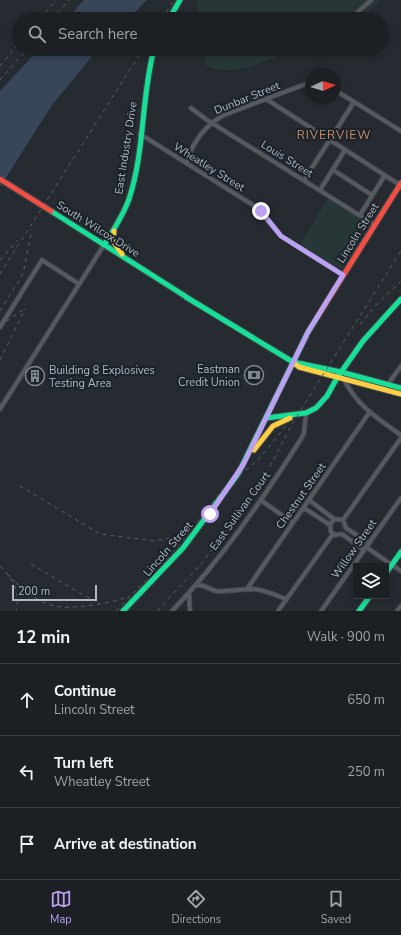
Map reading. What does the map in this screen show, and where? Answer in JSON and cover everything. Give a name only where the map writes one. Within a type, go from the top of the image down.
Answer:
[{"type":"main road","points":[[172,12],[180,0]]},
{"type":"main road","name":"East Industry Drive","points":[[104,245],[115,228],[129,198],[134,175],[146,81],[152,56]]},
{"type":"main road","name":"South Wilcox Drive","points":[[0,179],[293,362],[341,372],[401,388]]},
{"type":"main road","name":"Lincoln Street","points":[[123,611],[145,590],[188,542],[224,496],[248,456],[308,332],[401,184]]},
{"type":"main road","points":[[115,228],[114,241],[123,257]]},
{"type":"main road","points":[[248,456],[263,435],[275,423],[306,414],[322,402],[363,341],[401,299]]},
{"type":"main road","points":[[293,362],[299,367],[401,394]]},
{"type":"main road","points":[[384,389],[388,384]]},
{"type":"main road","points":[[266,418],[306,414]]},
{"type":"main road","points":[[389,568],[401,552]]},
{"type":"main road","points":[[359,611],[368,599]]},
{"type":"street","points":[[357,12],[370,0]]},
{"type":"street","name":"Dunbar Street","points":[[187,162],[196,140],[212,122],[224,115],[305,84]]},
{"type":"street","points":[[341,94],[401,131]]},
{"type":"street","points":[[266,99],[401,184]]},
{"type":"street","points":[[304,180],[354,102]]},
{"type":"street","name":"Louis Street","points":[[191,108],[375,225]]},
{"type":"street","name":"Wheatley Street","points":[[140,133],[256,207],[281,236],[343,275]]},
{"type":"street","points":[[320,190],[345,150]]},
{"type":"street","points":[[333,170],[372,195]]},
{"type":"street","points":[[360,215],[385,175]]},
{"type":"street","points":[[0,409],[104,245]]},
{"type":"street","points":[[0,327],[42,260],[79,284]]},
{"type":"street","points":[[388,384],[401,366]]},
{"type":"street","points":[[343,520],[401,437],[359,404],[344,379]]},
{"type":"street","points":[[352,392],[351,386],[355,382]]},
{"type":"street","name":"Chestnut Street","points":[[247,590],[369,413]]},
{"type":"street","name":"East Sullivan Court","points":[[172,611],[196,585],[262,501],[301,439],[304,433],[306,414]]},
{"type":"street","name":"Willow Street","points":[[321,611],[401,498]]},
{"type":"street","points":[[309,500],[334,519],[343,520]]},
{"type":"street","points":[[262,501],[292,523]]},
{"type":"street","points":[[304,508],[330,525],[333,534]]},
{"type":"street","points":[[330,525],[334,519]]},
{"type":"street","points":[[343,520],[346,528],[367,546],[401,571]]},
{"type":"street","points":[[342,534],[346,528]]},
{"type":"street","points":[[333,534],[342,534],[367,546]]},
{"type":"street","points":[[278,611],[333,534]]},
{"type":"street","points":[[196,585],[205,585],[214,590],[247,590],[271,593],[286,599]]},
{"type":"street","points":[[189,593],[190,611]]},
{"type":"street","points":[[398,611],[401,606]]},
{"type":"shaded area","points":[[197,0],[380,0],[368,12],[198,12]]},
{"type":"shaded area","points":[[204,56],[279,56],[241,69],[218,69],[206,66]]},
{"type":"shaded area","points":[[329,197],[372,225],[341,272],[299,246]]},
{"type":"water","points":[[84,0],[147,0],[135,12],[73,12]]},
{"type":"water","points":[[32,56],[92,56],[52,105],[0,187],[0,91]]},
{"type":"railway","points":[[46,12],[56,0]]},
{"type":"railway","points":[[58,12],[69,0]]},
{"type":"railway","points":[[166,12],[174,0]]},
{"type":"railway","points":[[0,66],[12,51]]},
{"type":"railway","points":[[0,80],[21,56]]},
{"type":"railway","points":[[0,274],[139,56]]},
{"type":"railway","points":[[0,311],[23,274],[32,229]]},
{"type":"railway","points":[[0,260],[18,240]]},
{"type":"railway","points":[[157,611],[201,564],[242,511],[267,472],[292,424],[401,251]]},
{"type":"railway","points":[[360,324],[378,303],[401,281]]},
{"type":"railway","points":[[0,360],[25,309]]},
{"type":"railway","points":[[0,326],[23,310]]},
{"type":"railway","points":[[116,611],[165,561],[223,489],[258,460],[289,422]]},
{"type":"railway","points":[[20,486],[100,534],[154,541],[171,538],[189,528]]},
{"type":"railway","points":[[31,564],[85,596],[101,602]]},
{"type":"railway","points":[[0,566],[15,586],[17,592],[16,611]]},
{"type":"railway","points":[[7,574],[20,587]]},
{"type":"railway","points":[[16,583],[35,598],[60,607],[80,607],[116,601],[129,596]]},
{"type":"traffic: fast","points":[[173,12],[180,0]]},
{"type":"traffic: fast","points":[[104,245],[124,211],[134,181],[141,143],[147,86],[153,56]]},
{"type":"traffic: fast","points":[[51,211],[185,296]]},
{"type":"traffic: fast","points":[[186,297],[293,362],[341,372],[401,388]]},
{"type":"traffic: fast","points":[[266,418],[306,413],[316,408],[327,396],[337,378],[363,341],[401,299]]},
{"type":"traffic: fast","points":[[123,611],[183,548],[238,474],[308,332],[318,316]]},
{"type":"traffic: fast","points":[[389,569],[401,552]]},
{"type":"traffic: fast","points":[[359,611],[368,599]]},
{"type":"traffic: slow","points":[[114,231],[113,241],[122,254]]},
{"type":"traffic: slow","points":[[294,363],[299,367],[401,394]]},
{"type":"traffic: slow","points":[[254,450],[273,426],[290,418]]},
{"type":"traffic: jam","points":[[0,179],[51,211]]},
{"type":"traffic: jam","points":[[318,316],[401,183]]},
{"type":"place","name":"Eastman Credit Union","points":[[254,375]]},
{"type":"place","name":"Building 8 Explosives Testing Area","points":[[35,376]]},
{"type":"district","name":"RIVERVIEW","points":[[334,135]]},
{"type":"route","points":[[210,514],[238,474],[308,332],[343,275],[281,236],[261,211]]}]
